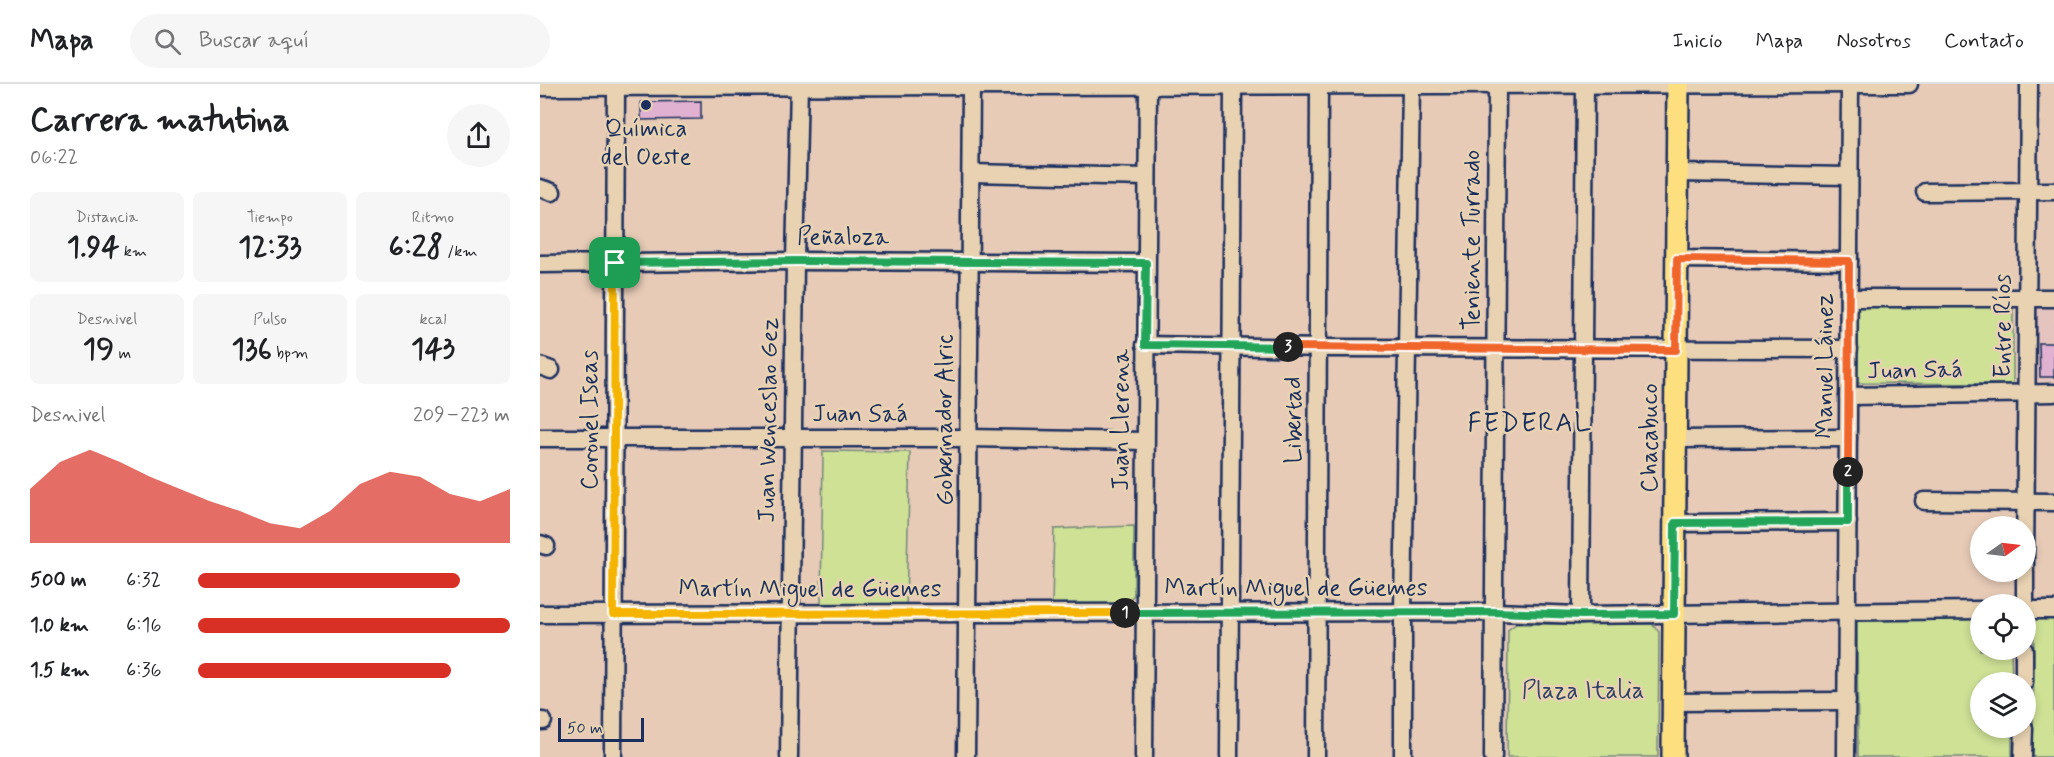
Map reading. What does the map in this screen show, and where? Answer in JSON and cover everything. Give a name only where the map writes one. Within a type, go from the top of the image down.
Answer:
[{"type":"main road","name":"Chacabuco","points":[[1673,757],[1678,85]]},
{"type":"street","name":"Manuel Láinez","points":[[1846,757],[1850,84]]},
{"type":"street","points":[[540,87],[616,85],[1909,84]]},
{"type":"street","name":"Entre Ríos","points":[[2026,516],[2030,84]]},
{"type":"street","name":"Coronel Iseas","points":[[613,757],[616,85]]},
{"type":"street","name":"Juan Wenceslao Gez","points":[[789,757],[799,85]]},
{"type":"street","name":"Gobernador Alric","points":[[966,757],[971,85]]},
{"type":"street","name":"Juan Llerena","points":[[1144,757],[1148,85]]},
{"type":"street","points":[[1229,757],[1233,85]]},
{"type":"street","name":"Libertad","points":[[1316,757],[1319,85]]},
{"type":"street","points":[[1403,757],[1411,85]]},
{"type":"street","name":"Teniente Turrado","points":[[1493,757],[1497,85]]},
{"type":"street","points":[[1581,615],[1585,85]]},
{"type":"street","points":[[971,173],[1147,177]]},
{"type":"street","points":[[1678,173],[1849,176]]},
{"type":"street","points":[[1925,192],[2054,191]]},
{"type":"street","points":[[1677,259],[1849,261]]},
{"type":"street","name":"Peñaloza","points":[[540,264],[795,261],[1146,263]]},
{"type":"street","points":[[1849,298],[2054,298]]},
{"type":"street","points":[[1145,345],[1318,348],[1849,349]]},
{"type":"street","name":"Juan Saá","points":[[1848,396],[2054,393]]},
{"type":"street","name":"Juan Saá","points":[[540,438],[968,438],[1145,441]]},
{"type":"street","points":[[1676,439],[1848,438]]},
{"type":"street","points":[[1924,501],[2054,502]]},
{"type":"street","points":[[1675,523],[1848,522]]},
{"type":"street","name":"Martín Miguel de Güemes","points":[[540,614],[1494,612],[1581,615],[1970,610]]},
{"type":"street","points":[[2036,610],[2054,610]]},
{"type":"street","points":[[1674,702],[1847,701]]},
{"type":"street","points":[[2023,757],[2024,738]]},
{"type":"shaded area","points":[[2034,308],[2054,308],[2054,381],[2034,381]]},
{"type":"green space","points":[[1856,304],[2013,305],[2013,384],[1855,383]]},
{"type":"green space","points":[[823,451],[910,452],[906,605],[821,604]]},
{"type":"green space","points":[[1134,526],[1134,595],[1124,605],[1052,604],[1054,529]]},
{"type":"green space","points":[[2036,617],[2054,617],[2054,757],[2033,757],[2033,738],[2036,738],[2036,672],[2034,672],[2034,660],[2036,660]]},
{"type":"green space","points":[[1970,618],[1970,660],[2011,660],[2012,672],[1970,672],[1970,738],[2012,738],[2012,757],[1858,757],[1857,619]]},
{"type":"green space","name":"Plaza Italia","points":[[1516,624],[1652,624],[1659,632],[1658,757],[1507,757],[1508,630]]},
{"type":"building","points":[[701,101],[701,119],[641,120],[641,102]]},
{"type":"building","points":[[2039,343],[2054,343],[2054,377],[2040,377]]},
{"type":"place","name":"Química del Oeste","points":[[646,105]]},
{"type":"district","name":"FEDERAL","points":[[1530,423]]},
{"type":"route","points":[[1677,259],[1849,261],[1848,522],[1675,523],[1674,614],[1581,615],[1494,612],[613,614],[615,263],[795,261],[1146,263],[1145,345],[1676,350],[1677,259]]}]
